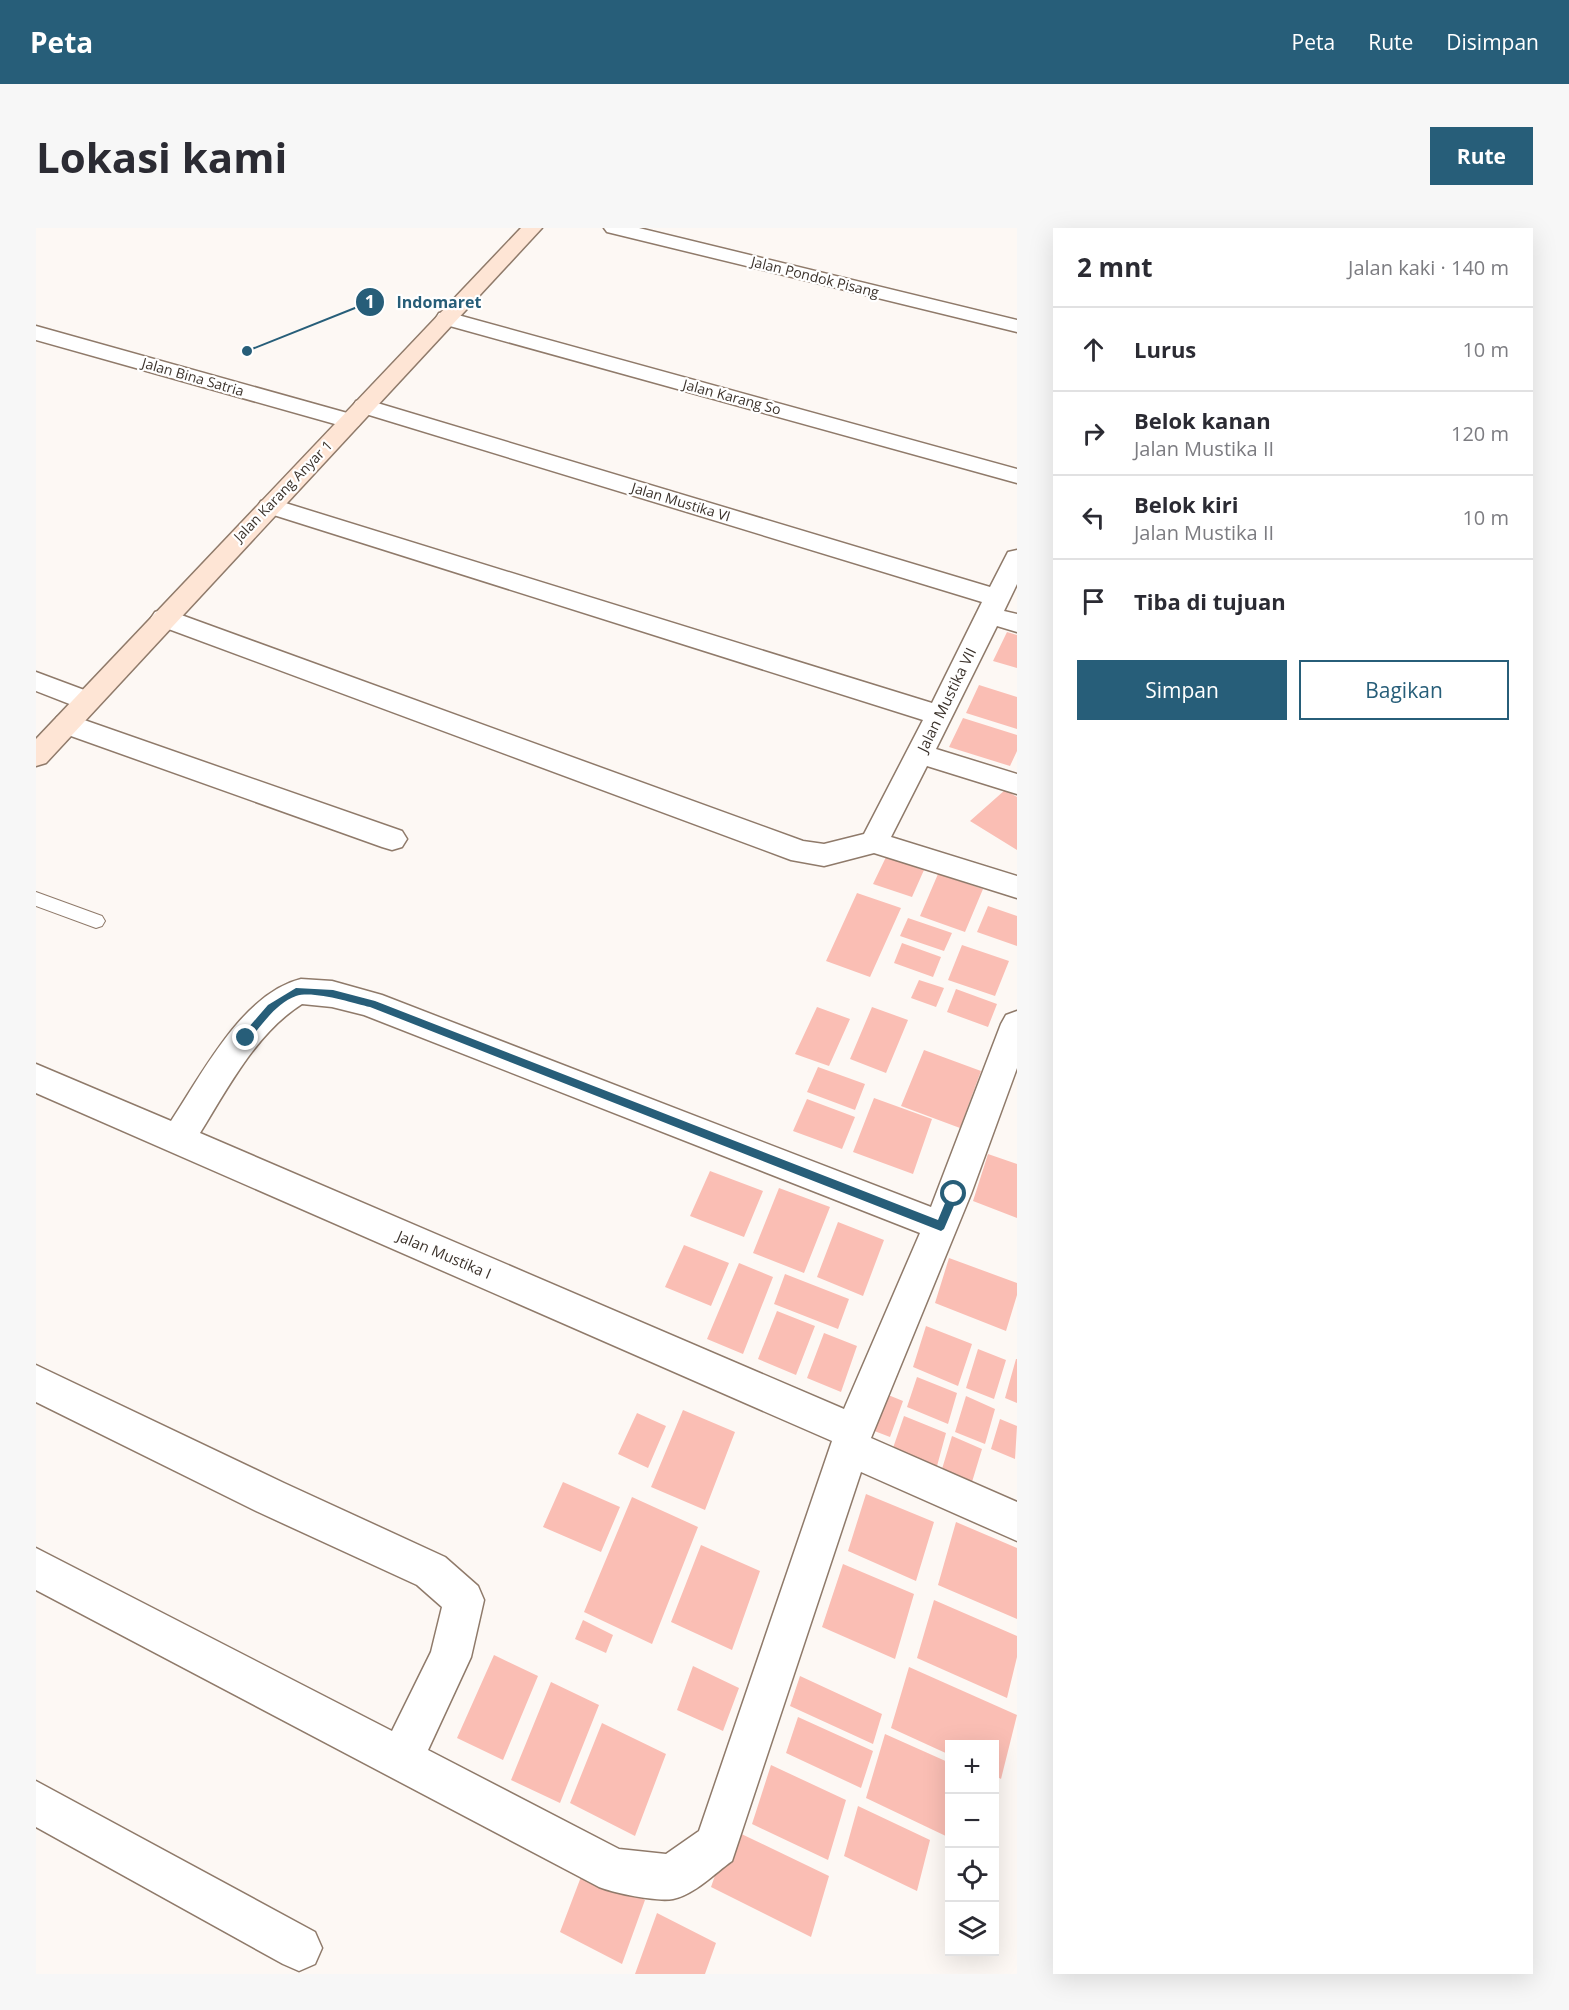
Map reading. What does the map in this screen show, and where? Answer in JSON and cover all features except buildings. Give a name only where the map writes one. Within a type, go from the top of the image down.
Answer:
[{"type":"main road","name":"Jalan Karang Anyar 1","points":[[36,756],[67,724],[85,701],[532,228]]},
{"type":"street","name":"Jalan Pondok Pisang","points":[[614,228],[1017,327]]},
{"type":"street","name":"Jalan Karang So","points":[[447,318],[1017,476]]},
{"type":"street","name":"Jalan Bina Satria","points":[[36,333],[357,413]]},
{"type":"street","name":"Jalan Mustika VI","points":[[357,413],[993,606],[1017,623]]},
{"type":"street","points":[[270,506],[938,715]]},
{"type":"street","name":"Jalan Mustika VII","points":[[874,842],[921,754],[938,715],[1017,558]]},
{"type":"street","points":[[164,618],[801,852],[824,855],[874,842],[1017,887]]},
{"type":"street","points":[[36,681],[85,701]]},
{"type":"street","points":[[67,724],[392,839]]},
{"type":"street","points":[[921,754],[1017,784]]},
{"type":"street","points":[[177,1140],[246,1038],[271,1008],[296,992],[333,994],[371,1004],[941,1226]]},
{"type":"street","points":[[36,1568],[615,1871],[672,1877],[716,1845],[852,1439],[941,1226],[1017,1024]]},
{"type":"street","name":"Jalan Mustika I","points":[[36,1078],[852,1439],[1017,1522]]},
{"type":"street","points":[[36,1383],[270,1497],[431,1571],[464,1600],[450,1657],[401,1759]]},
{"type":"street","points":[[36,1803],[299,1948]]},
{"type":"lane","points":[[36,899],[96,921]]},
{"type":"place","name":"Indomaret","points":[[247,351]]},
{"type":"route","points":[[246,1038],[271,1008],[296,992],[333,994],[371,1004],[941,1226],[954,1194]]}]
